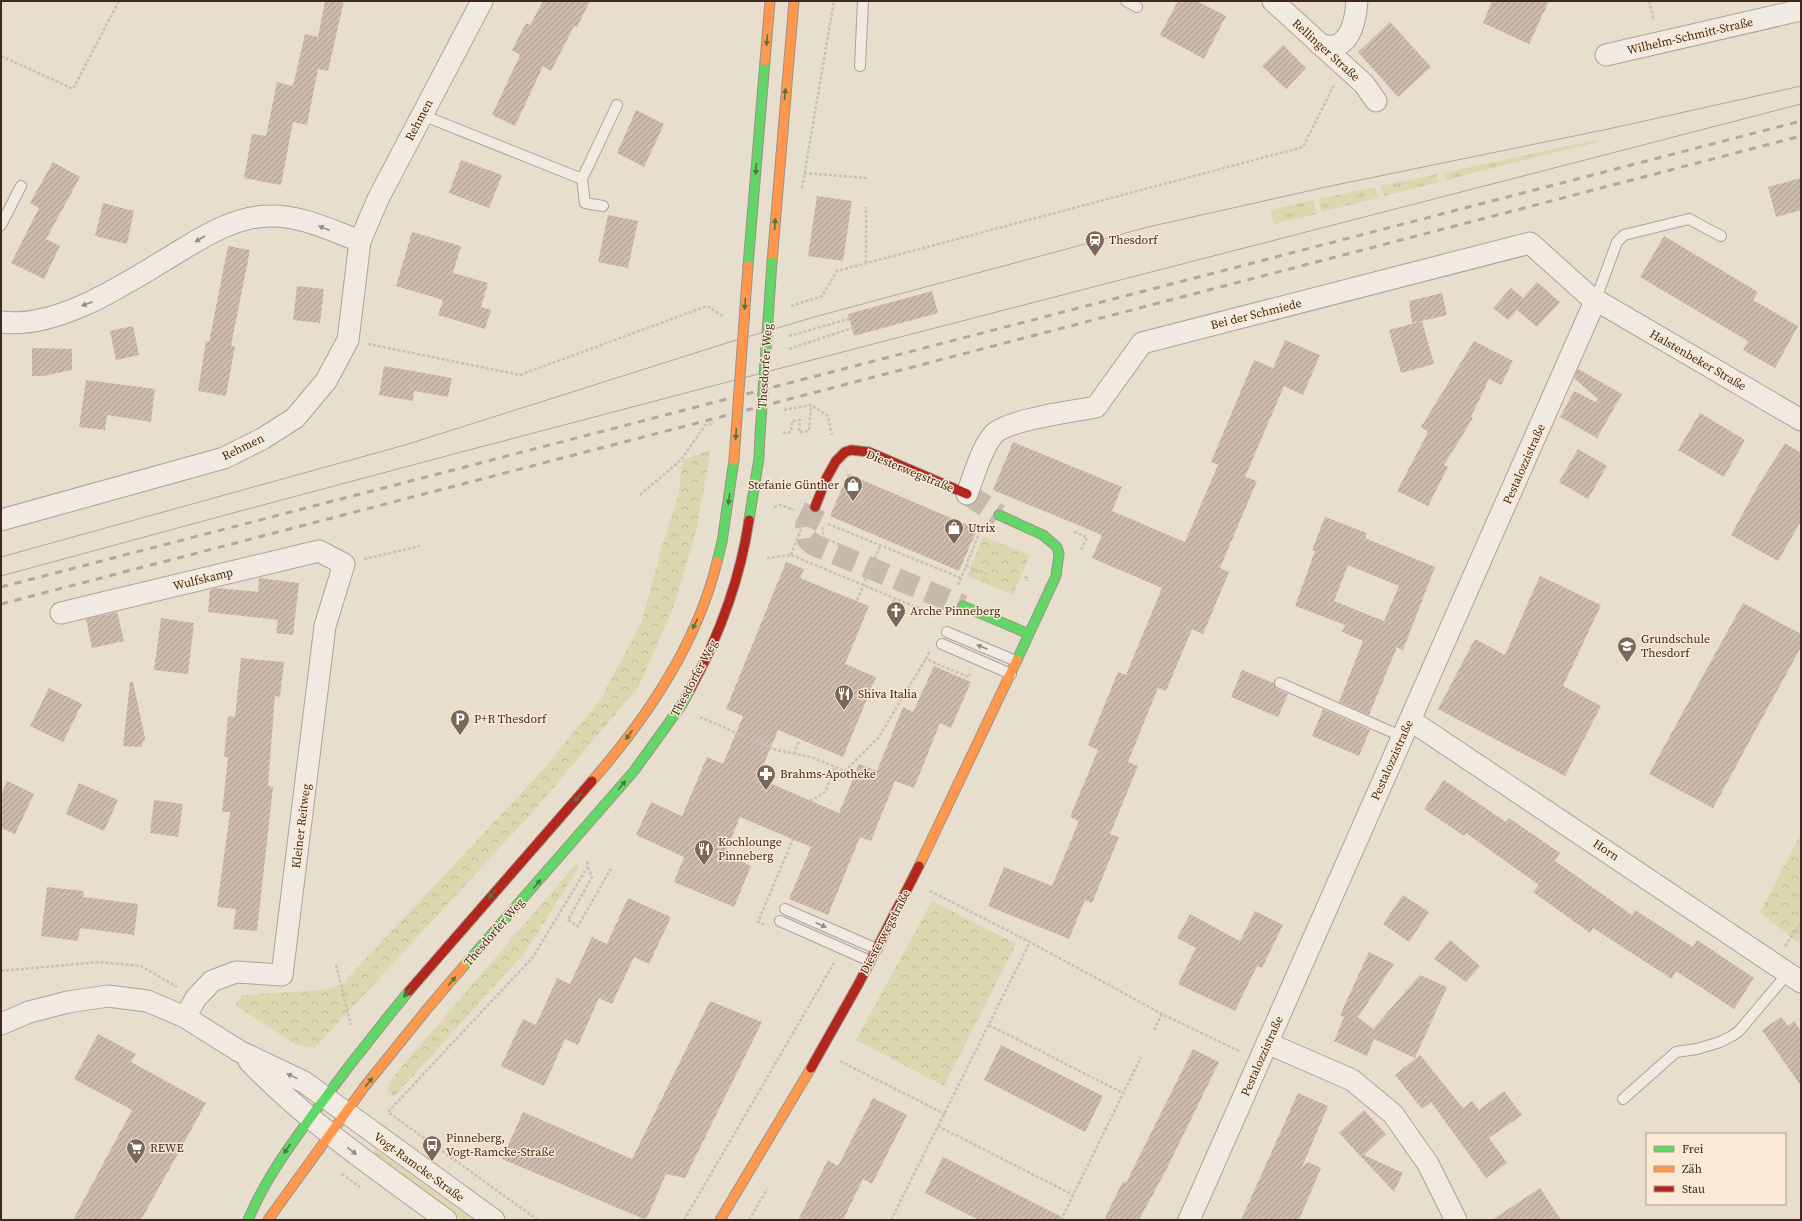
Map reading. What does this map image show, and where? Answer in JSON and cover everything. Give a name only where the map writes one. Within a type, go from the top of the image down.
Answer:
[{"type":"street","name":"Rehmen","points":[[1,520],[224,458],[262,439],[295,418],[326,382],[348,340],[360,241],[378,199],[482,1]]},
{"type":"street","name":"Thesdorfer Weg","points":[[248,1220],[260,1192],[277,1163],[352,1060],[427,969],[613,757],[664,686],[699,617],[713,578],[722,542],[734,460],[748,266],[770,1]]},
{"type":"street","name":"Thesdorfer Weg","points":[[268,1220],[345,1113],[428,1008],[634,771],[683,703],[705,662],[721,625],[738,578],[745,549],[759,458],[782,131],[794,1]]},
{"type":"street","name":"Rellinger Straße","points":[[1273,1],[1364,84],[1376,101]]},
{"type":"street","points":[[1319,44],[1334,46],[1346,40],[1353,24],[1357,1]]},
{"type":"street","name":"Wilhelm-Schmitt-Straße","points":[[1606,56],[1772,9],[1801,10]]},
{"type":"street","points":[[1,322],[12,324],[52,317],[96,300],[207,234],[241,220],[270,216],[303,220],[360,241]]},
{"type":"street","name":"Bei der Schmiede","points":[[967,494],[987,445],[994,434],[1014,423],[1096,407],[1142,343],[1530,243],[1596,300]]},
{"type":"street","name":"Halstenbeker Straße","points":[[1596,300],[1801,420]]},
{"type":"street","name":"Pestalozzistraße","points":[[1189,1220],[1596,300]]},
{"type":"street","name":"Diesterwegstraße","points":[[844,452],[857,450],[869,452],[967,494]]},
{"type":"street","points":[[815,507],[833,467],[844,452]]},
{"type":"street","name":"Diesterwegstraße","points":[[720,1220],[819,1052],[877,949],[911,882],[1056,576],[1059,554],[1053,543],[1044,534],[999,515]]},
{"type":"street","name":"Wulfskamp","points":[[61,613],[319,551],[344,564]]},
{"type":"street","name":"Kleiner Reitweg","points":[[185,1017],[196,998],[212,981],[236,972],[282,975],[288,937],[325,626],[344,564]]},
{"type":"street","points":[[963,606],[1029,634]]},
{"type":"street","name":"Horn","points":[[1406,728],[1787,972]]},
{"type":"street","points":[[1,1024],[29,1012],[68,1002],[108,996],[147,1002],[185,1017],[239,1051],[304,1082],[345,1113]]},
{"type":"street","points":[[239,1051],[276,1089],[310,1118],[446,1220]]},
{"type":"street","points":[[1264,1052],[1352,1080],[1393,1114],[1428,1164],[1456,1220]]},
{"type":"street","name":"Vogt-Ramcke-Straße","points":[[345,1113],[494,1220]]},
{"type":"lane","points":[[860,66],[863,1]]},
{"type":"lane","points":[[1126,1],[1137,7]]},
{"type":"lane","points":[[603,206],[585,203],[582,179],[617,105]]},
{"type":"lane","points":[[422,115],[582,179]]},
{"type":"lane","points":[[1,225],[20,186]]},
{"type":"lane","points":[[1596,300],[1617,242],[1624,235],[1689,219],[1721,236]]},
{"type":"lane","points":[[947,632],[1016,661]]},
{"type":"lane","points":[[937,645],[1010,674]]},
{"type":"lane","points":[[1280,683],[1406,728]]},
{"type":"lane","points":[[785,909],[877,949]]},
{"type":"lane","points":[[780,921],[870,961]]},
{"type":"lane","points":[[1623,1099],[1676,1052],[1697,1049],[1732,1036],[1739,1031],[1787,972]]},
{"type":"path","points":[[1,56],[73,89],[119,1]]},
{"type":"path","points":[[802,188],[834,1]]},
{"type":"path","points":[[786,308],[822,296],[837,272],[1303,147],[1343,66]]},
{"type":"path","points":[[804,173],[866,178]]},
{"type":"path","points":[[866,207],[866,263]]},
{"type":"path","points":[[348,340],[520,375],[708,306],[729,320]]},
{"type":"path","points":[[800,332],[852,318]]},
{"type":"path","points":[[798,345],[855,327]]},
{"type":"path","points":[[786,432],[791,432],[792,421],[800,420],[799,432],[809,431],[811,405],[828,416],[832,437],[844,452]]},
{"type":"path","points":[[640,494],[682,460],[704,425]]},
{"type":"path","points":[[791,555],[804,522]]},
{"type":"path","points":[[822,522],[961,578]]},
{"type":"path","points":[[955,592],[983,525]]},
{"type":"path","points":[[1084,544],[1087,537]]},
{"type":"path","points":[[824,538],[855,551]]},
{"type":"path","points":[[344,564],[420,546]]},
{"type":"path","points":[[857,600],[880,546]]},
{"type":"path","points":[[767,558],[791,555],[944,619]]},
{"type":"path","points":[[966,566],[987,574]]},
{"type":"path","points":[[893,603],[895,599]]},
{"type":"path","points":[[697,715],[776,750],[811,757],[846,771],[878,738],[926,659],[937,645]]},
{"type":"path","points":[[926,659],[934,663]]},
{"type":"path","points":[[794,754],[799,741]]},
{"type":"path","points":[[810,801],[825,792],[835,767]]},
{"type":"path","points":[[770,927],[758,922],[793,840]]},
{"type":"path","points":[[586,854],[592,877],[568,920],[578,926],[612,868]]},
{"type":"path","points":[[538,1220],[388,1112],[533,957],[588,866]]},
{"type":"path","points":[[911,882],[1030,942],[1162,1014],[1264,1052]]},
{"type":"path","points":[[1787,972],[1801,923]]},
{"type":"path","points":[[891,1220],[1030,942]]},
{"type":"path","points":[[1,971],[98,962],[141,966],[196,998]]},
{"type":"path","points":[[336,965],[353,1032]]},
{"type":"path","points":[[1154,1030],[1162,1014]]},
{"type":"path","points":[[989,1025],[1123,1094]]},
{"type":"path","points":[[819,1052],[838,1060],[945,1114]]},
{"type":"path","points":[[1061,1220],[1141,1057]]},
{"type":"path","points":[[938,1126],[1073,1195]]},
{"type":"green space","points":[[1596,140],[1597,142],[1446,180],[1443,173]]},
{"type":"green space","points":[[1437,174],[1439,182],[1384,196],[1381,186]]},
{"type":"green space","points":[[1375,187],[1378,198],[1322,212],[1318,199]]},
{"type":"green space","points":[[1313,200],[1317,214],[1274,224],[1270,210]]},
{"type":"green space","points":[[711,450],[696,532],[673,608],[639,686],[531,814],[315,1048],[296,1045],[235,1005],[242,995],[322,990],[341,985],[542,771],[600,700],[642,621],[661,550],[679,493],[682,460]]},
{"type":"green space","points":[[983,536],[1030,555],[1013,595],[967,576]]},
{"type":"green space","points":[[1801,834],[1801,938],[1798,943],[1760,912]]},
{"type":"green space","points":[[576,864],[579,867],[526,951],[394,1097],[387,1091],[391,1079]]},
{"type":"green space","points":[[932,901],[1016,944],[944,1086],[856,1040]]},
{"type":"green space","points":[[376,1149],[474,1220],[463,1220],[371,1154]]},
{"type":"building","points":[[325,1],[344,1],[328,71],[318,69],[307,125],[293,122],[281,185],[244,178],[252,134],[266,136],[277,82],[293,86],[305,34],[318,37]]},
{"type":"building","points":[[543,1],[590,1],[577,27],[574,26],[551,71],[543,66],[515,126],[492,115],[520,55],[512,50],[526,23],[530,25]]},
{"type":"building","points":[[1178,1],[1197,1],[1226,16],[1204,59],[1160,35]]},
{"type":"building","points":[[1492,1],[1549,1],[1529,44],[1483,23]]},
{"type":"building","points":[[1390,22],[1431,67],[1398,97],[1358,52]]},
{"type":"building","points":[[1283,45],[1306,68],[1286,89],[1262,66]]},
{"type":"building","points":[[636,110],[664,124],[644,167],[617,153]]},
{"type":"building","points":[[461,160],[502,175],[489,208],[449,193]]},
{"type":"building","points":[[53,162],[80,177],[46,239],[60,246],[44,279],[11,263],[39,208],[30,203]]},
{"type":"building","points":[[1801,178],[1801,210],[1776,217],[1768,187]]},
{"type":"building","points":[[817,196],[852,201],[843,261],[808,256]]},
{"type":"building","points":[[103,203],[134,211],[127,244],[95,236]]},
{"type":"building","points":[[608,215],[638,221],[628,268],[598,262]]},
{"type":"building","points":[[412,232],[461,246],[453,273],[488,283],[481,307],[491,310],[485,329],[438,315],[443,300],[396,286]]},
{"type":"building","points":[[1664,236],[1758,292],[1753,300],[1798,326],[1775,368],[1743,350],[1748,341],[1640,277]]},
{"type":"building","points":[[228,246],[250,250],[231,346],[235,346],[226,396],[198,391],[206,341],[209,342]]},
{"type":"building","points":[[1537,282],[1560,302],[1537,327],[1517,310],[1508,320],[1493,308],[1511,288],[1523,298]]},
{"type":"building","points":[[297,286],[324,289],[320,323],[293,320]]},
{"type":"building","points":[[932,291],[938,313],[854,336],[848,314]]},
{"type":"building","points":[[1442,293],[1447,315],[1412,323],[1409,301]]},
{"type":"building","points":[[1422,321],[1434,364],[1401,373],[1389,330]]},
{"type":"building","points":[[133,326],[139,355],[116,360],[110,331]]},
{"type":"building","points":[[1285,340],[1320,355],[1303,395],[1284,386],[1245,477],[1257,481],[1220,568],[1229,572],[1203,634],[1192,629],[1166,691],[1158,688],[1128,762],[1138,766],[1110,834],[1119,837],[1092,903],[1085,900],[1069,939],[988,906],[1004,867],[1052,886],[1079,821],[1070,817],[1098,750],[1088,745],[1118,672],[1126,675],[1162,588],[1092,558],[1102,535],[993,490],[1013,442],[1122,487],[1112,511],[1185,542],[1218,465],[1211,462],[1254,360],[1273,368]]},
{"type":"building","points":[[1474,341],[1513,361],[1501,385],[1489,379],[1471,417],[1473,418],[1444,465],[1448,467],[1428,506],[1397,491],[1428,432],[1421,427]]},
{"type":"building","points":[[32,348],[72,349],[72,370],[43,376],[32,376]]},
{"type":"building","points":[[384,366],[452,378],[448,397],[414,391],[413,401],[379,395]]},
{"type":"building","points":[[1578,369],[1622,394],[1597,438],[1560,417],[1574,391],[1596,402],[1598,399],[1574,378]]},
{"type":"building","points":[[86,380],[155,389],[151,422],[107,415],[105,430],[79,427]]},
{"type":"building","points":[[1700,413],[1745,440],[1724,477],[1678,450]]},
{"type":"building","points":[[1785,443],[1801,453],[1801,521],[1778,561],[1731,535],[1758,486]]},
{"type":"building","points":[[1578,449],[1607,466],[1588,499],[1559,482]]},
{"type":"building","points":[[848,474],[977,529],[959,571],[830,516]]},
{"type":"building","points":[[1325,517],[1367,533],[1365,538],[1435,567],[1403,650],[1397,647],[1369,715],[1339,702],[1363,641],[1342,632],[1345,625],[1295,606],[1315,551],[1312,550]],"holes":[[[1348,565],[1399,586],[1384,621],[1334,601]]]},
{"type":"building","points":[[786,562],[804,569],[800,578],[869,606],[845,664],[876,677],[843,757],[778,730],[758,778],[839,813],[859,764],[877,771],[903,707],[913,712],[934,666],[971,682],[951,728],[940,723],[914,788],[895,781],[871,841],[860,837],[828,915],[789,899],[811,847],[740,817],[725,853],[751,866],[734,907],[674,882],[684,857],[636,835],[651,802],[682,816],[707,757],[723,764],[743,716],[726,709]]},
{"type":"building","points":[[1540,576],[1601,605],[1563,686],[1601,706],[1565,776],[1438,709],[1475,639],[1505,655]]},
{"type":"building","points":[[259,578],[299,583],[293,635],[276,633],[278,620],[208,612],[210,590],[217,588],[258,592]]},
{"type":"building","points":[[1743,603],[1801,634],[1801,647],[1713,808],[1649,774]]},
{"type":"building","points":[[117,612],[124,641],[92,648],[86,619]]},
{"type":"building","points":[[161,618],[194,623],[188,674],[154,670]]},
{"type":"building","points":[[241,658],[284,662],[280,697],[275,696],[268,786],[273,787],[257,931],[233,929],[236,909],[217,907],[230,812],[222,812],[228,757],[224,757],[228,716],[235,717]]},
{"type":"building","points":[[1242,670],[1274,683],[1277,689],[1288,694],[1278,717],[1231,697]]},
{"type":"building","points":[[130,682],[133,682],[145,738],[141,747],[123,746]]},
{"type":"building","points":[[49,688],[82,704],[63,742],[30,726]]},
{"type":"building","points":[[1323,709],[1370,730],[1359,756],[1312,736]]},
{"type":"building","points":[[1444,780],[1506,822],[1509,818],[1560,853],[1555,861],[1632,915],[1635,910],[1693,947],[1697,940],[1754,978],[1734,1009],[1676,971],[1672,979],[1593,928],[1590,933],[1533,892],[1539,885],[1466,833],[1464,836],[1424,809]]},
{"type":"building","points":[[7,781],[34,794],[15,834],[1,828],[1,795]]},
{"type":"building","points":[[79,783],[118,800],[104,831],[66,814]]},
{"type":"building","points":[[154,800],[183,804],[178,837],[150,833]]},
{"type":"building","points":[[47,887],[84,891],[83,897],[138,904],[134,935],[80,928],[78,941],[41,936]]},
{"type":"building","points":[[1403,895],[1429,912],[1409,942],[1383,924]]},
{"type":"building","points":[[628,898],[671,917],[649,964],[634,957],[612,1004],[599,998],[578,1045],[565,1039],[544,1086],[501,1066],[523,1019],[536,1025],[557,978],[570,984],[592,937],[607,944]]},
{"type":"building","points":[[1255,911],[1283,925],[1262,968],[1257,966],[1235,1011],[1178,984],[1196,948],[1177,938],[1190,914],[1240,941]]},
{"type":"building","points":[[1450,940],[1480,966],[1466,982],[1434,959]]},
{"type":"building","points":[[1369,952],[1394,964],[1358,1017],[1373,1029],[1420,975],[1447,987],[1415,1058],[1374,1039],[1367,1056],[1334,1041],[1344,1017],[1340,1015]]},
{"type":"building","points":[[710,1001],[762,1022],[685,1178],[666,1174],[646,1220],[502,1159],[523,1112],[632,1159]]},
{"type":"building","points":[[1781,1017],[1788,1026],[1794,1021],[1801,1031],[1801,1086],[1762,1030]]},
{"type":"building","name":"REWE","points":[[98,1034],[136,1054],[131,1062],[206,1103],[141,1220],[73,1220],[132,1110],[74,1079]]},
{"type":"building","points":[[1001,1045],[1103,1096],[1085,1132],[984,1080]]},
{"type":"building","points":[[1193,1049],[1219,1062],[1166,1170],[1139,1220],[1104,1220],[1123,1181],[1126,1183]]},
{"type":"building","points":[[1420,1055],[1463,1108],[1472,1101],[1479,1110],[1504,1091],[1522,1115],[1489,1138],[1507,1163],[1486,1178],[1431,1102],[1422,1109],[1395,1075]]},
{"type":"building","points":[[1298,1093],[1328,1106],[1302,1167],[1308,1162],[1321,1168],[1299,1220],[1241,1220]]},
{"type":"building","points":[[873,1098],[907,1115],[872,1184],[863,1179],[843,1220],[798,1220],[828,1160],[838,1166]]},
{"type":"building","points":[[1364,1110],[1386,1134],[1364,1155],[1403,1173],[1394,1192],[1339,1133]]},
{"type":"building","points":[[943,1157],[1068,1220],[979,1220],[925,1193]]},
{"type":"building","points":[[1540,1188],[1561,1220],[1492,1220]]},
{"type":"tunnel","points":[[967,494],[999,515]]},
{"type":"tunnel","points":[[815,507],[806,526],[808,540],[814,545],[963,606]]},
{"type":"tram line","points":[[1,557],[405,445],[733,341],[818,316],[1148,227],[1326,187],[1613,128],[1801,86]]},
{"type":"tram line","points":[[1,576],[450,455],[1801,104]]},
{"type":"railway","points":[[1,587],[1801,121]]},
{"type":"railway","points":[[1,604],[1801,136]]},
{"type":"traffic: fast","points":[[748,266],[765,61]]},
{"type":"traffic: fast","points":[[760,435],[772,262]]},
{"type":"traffic: fast","points":[[749,520],[759,458],[760,435]]},
{"type":"traffic: fast","points":[[717,562],[722,542],[734,460]]},
{"type":"traffic: fast","points":[[999,515],[1043,535],[1057,547],[1059,554],[1056,576],[1017,660]]},
{"type":"traffic: fast","points":[[963,606],[1029,634]]},
{"type":"traffic: fast","points":[[463,967],[634,771],[683,703],[691,688]]},
{"type":"traffic: fast","points":[[248,1220],[270,1177],[294,1140],[348,1067],[409,991]]},
{"type":"traffic: slow","points":[[765,61],[770,1]]},
{"type":"traffic: slow","points":[[772,262],[794,1]]},
{"type":"traffic: slow","points":[[734,460],[748,266]]},
{"type":"traffic: slow","points":[[592,781],[632,732],[668,679],[697,622],[717,562]]},
{"type":"traffic: slow","points":[[919,866],[1017,660]]},
{"type":"traffic: slow","points":[[268,1220],[365,1086],[463,967]]},
{"type":"traffic: slow","points":[[720,1220],[811,1068]]},
{"type":"traffic: jam","points":[[815,507],[827,477],[836,461],[845,452],[851,450],[869,452],[967,494]]},
{"type":"traffic: jam","points":[[691,688],[711,648],[728,607],[740,564],[749,520]]},
{"type":"traffic: jam","points":[[409,991],[592,781]]},
{"type":"traffic: jam","points":[[811,1068],[859,983],[919,866]]},
{"type":"place","name":"Thesdorf","points":[[1095,257]]},
{"type":"place","name":"Stefanie Günther","points":[[853,502]]},
{"type":"place","name":"Utrix","points":[[954,545]]},
{"type":"place","name":"Arche Pinneberg","points":[[896,628]]},
{"type":"place","name":"Grundschule Thesdorf","points":[[1627,663]]},
{"type":"place","name":"Shiva Italia","points":[[844,711]]},
{"type":"place","name":"P+R Thesdorf","points":[[460,736]]},
{"type":"place","name":"Brahms-Apotheke","points":[[766,791]]},
{"type":"place","name":"Kochlounge Pinneberg","points":[[704,866]]},
{"type":"place","name":"Pinneberg, Vogt-Ramcke-Straße","points":[[432,1162]]},
{"type":"place","name":"REWE","points":[[136,1165]]}]
